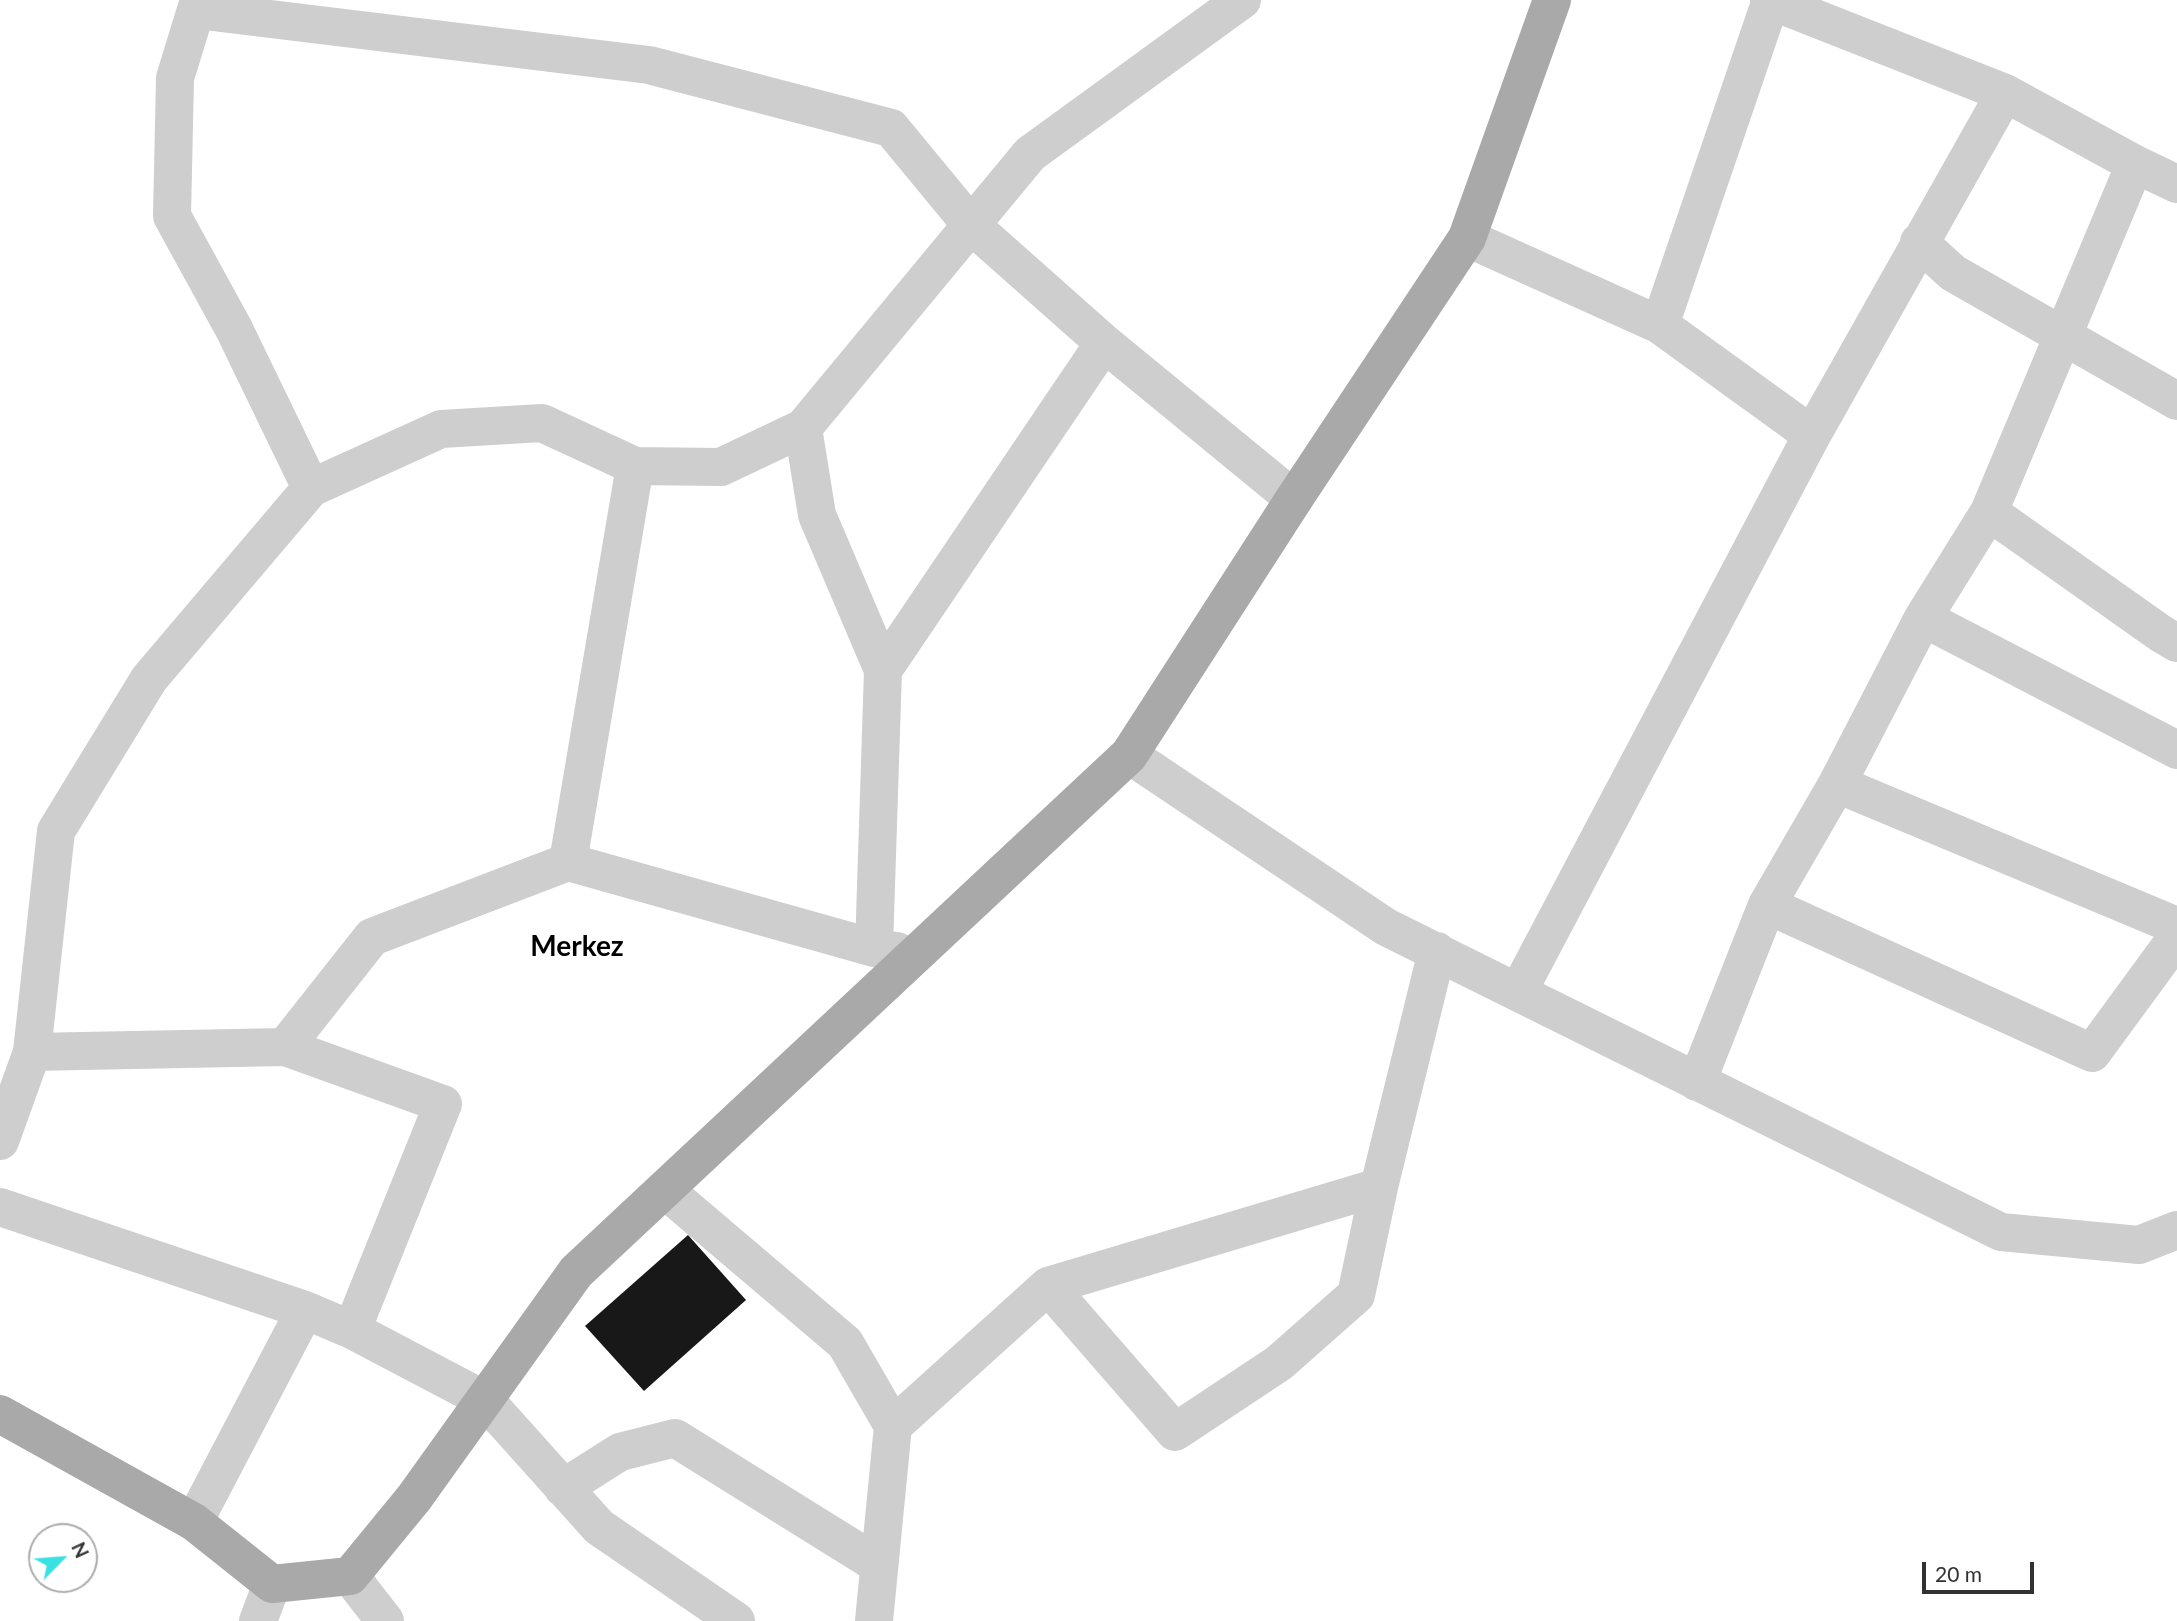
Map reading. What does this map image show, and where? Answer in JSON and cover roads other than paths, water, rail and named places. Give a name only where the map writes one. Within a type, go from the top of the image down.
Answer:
[{"type":"main road","points":[[0,1414],[194,1522],[272,1584],[350,1576],[414,1498],[576,1272],[1129,755],[1467,238],[1552,0]]},
{"type":"street","points":[[0,1140],[32,1052],[56,831],[149,679],[311,488],[440,429],[542,423],[635,466],[721,467],[803,428],[1030,154],[1242,0]]},
{"type":"street","points":[[1660,326],[1770,0],[2005,93],[2177,184]]},
{"type":"street","points":[[311,488],[233,329],[172,216],[175,78],[197,5],[649,65],[891,128],[971,225],[1104,343],[1294,499]]},
{"type":"street","points":[[1518,992],[1812,435],[2005,93]]},
{"type":"street","points":[[1697,1082],[1768,905],[1838,784],[1923,618],[1989,512],[2135,164]]},
{"type":"street","points":[[1467,238],[1660,326],[1812,435]]},
{"type":"street","points":[[1919,242],[1953,273],[2177,401]]},
{"type":"street","points":[[883,670],[1104,343]]},
{"type":"street","points":[[803,428],[817,515],[883,670],[874,948]]},
{"type":"street","points":[[568,862],[635,466]]},
{"type":"street","points":[[1989,512],[2171,629]]},
{"type":"street","points":[[1923,618],[2177,750]]},
{"type":"street","points":[[1129,755],[1386,927],[2001,1232],[2139,1245],[2177,1230]]},
{"type":"street","points":[[1838,784],[2177,926]]},
{"type":"street","points":[[285,1047],[372,937],[568,862],[874,948],[899,951],[912,958]]},
{"type":"street","points":[[1768,905],[2092,1053],[2177,937]]},
{"type":"street","points":[[1048,1286],[1175,1432],[1279,1363],[1356,1295],[1379,1187],[1437,951]]},
{"type":"street","points":[[32,1052],[285,1047],[443,1104],[352,1330]]},
{"type":"street","points":[[893,1426],[1048,1286],[1379,1187]]},
{"type":"street","points":[[665,1190],[845,1343],[893,1426],[874,1621]]},
{"type":"street","points":[[0,1207],[305,1310],[352,1330],[485,1401],[599,1527],[736,1621]]},
{"type":"street","points":[[194,1522],[305,1310]]},
{"type":"street","points":[[563,1488],[620,1452],[675,1438],[879,1565]]},
{"type":"street","points":[[350,1576],[385,1621]]},
{"type":"street","points":[[258,1621],[272,1584]]},
{"type":"district","name":"Merkez","points":[[577,947]]}]
